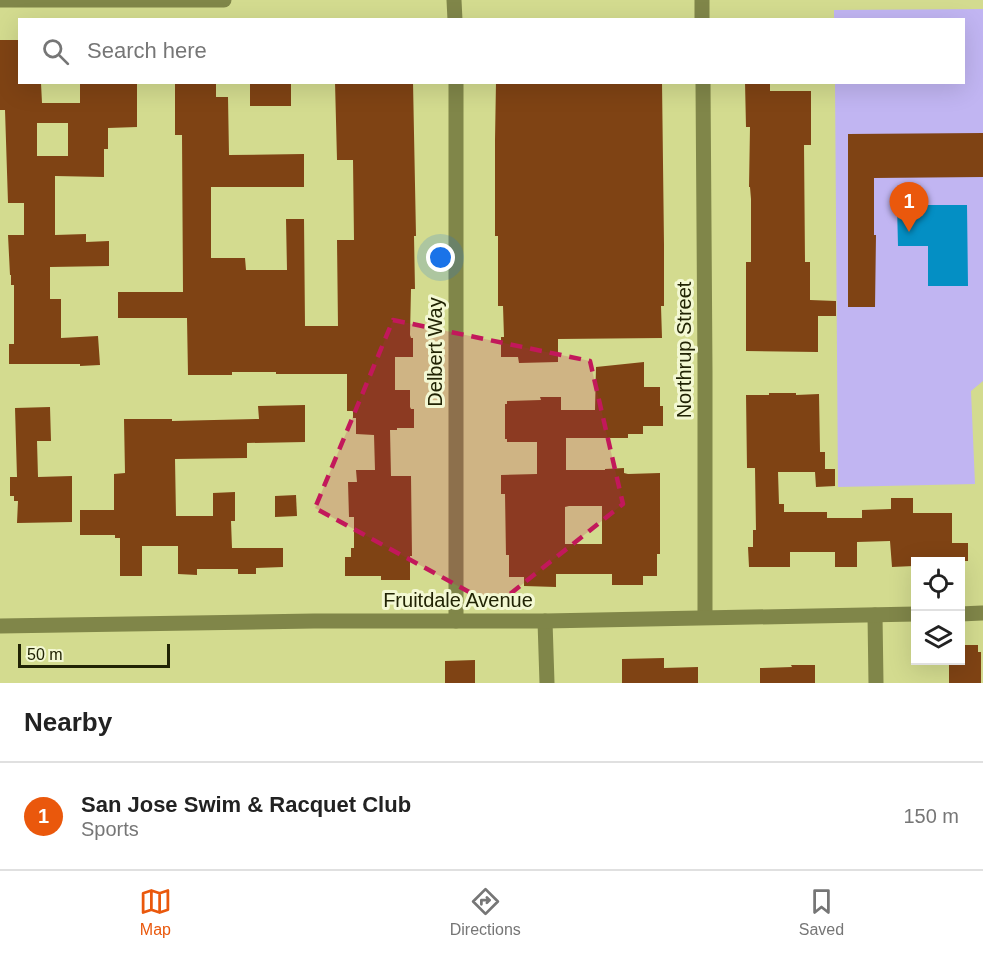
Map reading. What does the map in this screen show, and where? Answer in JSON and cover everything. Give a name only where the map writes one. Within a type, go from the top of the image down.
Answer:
[{"type":"street","points":[[0,0],[224,0]]},
{"type":"street","points":[[454,0],[455,18]]},
{"type":"street","points":[[702,0],[702,18]]},
{"type":"street","name":"Delbert Way","points":[[456,84],[456,621]]},
{"type":"street","name":"Northrup Street","points":[[703,84],[705,617]]},
{"type":"street","points":[[965,614],[982,613]]},
{"type":"street","name":"Fruitdale Avenue","points":[[0,626],[315,621],[545,621],[911,614]]},
{"type":"street","points":[[875,615],[876,683]]},
{"type":"street","points":[[545,621],[547,683]]},
{"type":"highlighted area","points":[[393,320],[590,361],[623,504],[495,606],[315,508]]},
{"type":"shaded area","points":[[983,9],[983,381],[971,391],[975,484],[838,487],[835,84],[965,84],[965,18],[834,18],[834,10]]},
{"type":"water","points":[[897,205],[967,205],[968,286],[928,286],[928,246],[898,246]]},
{"type":"building","points":[[0,40],[18,40],[18,84],[41,84],[42,103],[80,103],[80,84],[137,84],[137,127],[108,128],[108,149],[104,149],[104,177],[55,176],[55,235],[86,234],[86,242],[109,241],[109,266],[50,267],[50,299],[61,299],[61,338],[98,336],[100,365],[9,364],[9,344],[14,344],[14,285],[11,285],[8,235],[24,235],[24,203],[8,203],[5,110],[0,110]],"holes":[[[37,123],[68,123],[68,156],[37,156]]]},
{"type":"building","points":[[175,84],[216,84],[216,97],[228,97],[229,155],[304,154],[304,187],[211,187],[211,258],[245,258],[246,270],[287,270],[286,219],[304,219],[305,326],[338,326],[337,240],[354,240],[353,160],[337,160],[335,84],[413,84],[416,236],[414,236],[415,289],[411,289],[410,335],[413,338],[413,357],[395,357],[395,390],[410,390],[410,407],[414,409],[414,428],[390,430],[391,476],[411,476],[410,580],[381,580],[381,576],[345,576],[345,557],[351,557],[351,548],[354,548],[354,517],[349,517],[348,482],[357,482],[356,470],[375,470],[374,435],[356,434],[356,418],[353,418],[353,411],[347,411],[347,374],[232,372],[232,375],[188,375],[187,318],[118,318],[118,292],[183,292],[182,135],[175,135]]},
{"type":"building","points":[[250,84],[291,84],[291,106],[250,106]]},
{"type":"building","points":[[496,84],[662,84],[664,306],[661,306],[662,338],[558,339],[558,362],[519,363],[518,357],[501,357],[501,337],[504,337],[503,306],[498,306]]},
{"type":"building","points":[[745,84],[770,84],[770,91],[811,91],[811,145],[804,145],[805,262],[810,262],[810,300],[836,301],[836,316],[818,316],[818,352],[746,351],[746,262],[751,262],[751,199],[749,187],[750,127],[746,127]]},
{"type":"building","points":[[983,133],[983,177],[874,178],[875,307],[848,307],[848,134]]},
{"type":"building","points":[[644,362],[644,387],[660,387],[663,426],[643,426],[643,434],[628,434],[628,438],[566,438],[566,470],[624,468],[624,473],[628,474],[660,473],[660,554],[657,554],[657,576],[643,576],[643,585],[612,585],[612,574],[556,574],[556,587],[524,586],[524,577],[509,577],[509,555],[506,555],[505,494],[501,494],[501,475],[537,474],[537,442],[507,442],[505,439],[505,404],[507,401],[561,397],[561,410],[595,410],[596,367]],"holes":[[[602,506],[602,544],[565,544],[565,507]]]},
{"type":"building","points":[[769,393],[819,394],[820,452],[825,452],[825,469],[835,469],[835,486],[816,487],[815,472],[778,472],[779,504],[784,504],[784,512],[827,512],[827,518],[862,518],[862,510],[891,509],[891,498],[913,498],[913,513],[952,513],[952,543],[968,543],[968,561],[965,561],[965,557],[911,557],[911,566],[892,567],[890,541],[857,542],[857,567],[835,567],[835,552],[790,552],[790,567],[749,567],[748,547],[753,547],[753,530],[756,530],[755,468],[747,468],[746,395],[769,395]]},
{"type":"building","points":[[305,405],[305,442],[247,443],[247,458],[175,459],[176,516],[213,516],[213,493],[235,492],[235,521],[231,521],[232,548],[283,548],[283,567],[256,568],[256,574],[238,574],[238,569],[197,569],[197,575],[178,574],[178,546],[142,546],[142,576],[120,576],[120,538],[115,538],[115,535],[80,535],[80,510],[114,510],[114,474],[125,473],[124,419],[172,419],[172,421],[259,419],[258,406]]},
{"type":"building","points":[[50,407],[51,441],[37,441],[38,477],[72,476],[72,522],[17,523],[18,501],[14,501],[14,496],[10,496],[10,477],[17,477],[15,408]]},
{"type":"building","points":[[296,495],[297,516],[275,517],[275,496]]},
{"type":"building","points":[[965,645],[978,645],[978,652],[981,652],[981,683],[949,683],[949,665],[965,665]]},
{"type":"building","points":[[664,658],[664,668],[698,667],[698,683],[622,683],[622,659]]},
{"type":"building","points":[[475,660],[475,683],[445,683],[445,661]]},
{"type":"building","points":[[791,665],[815,665],[815,683],[760,683],[760,668],[792,667]]},
{"type":"place","name":"San Jose Swim & Racquet Club","points":[[909,232]]}]
